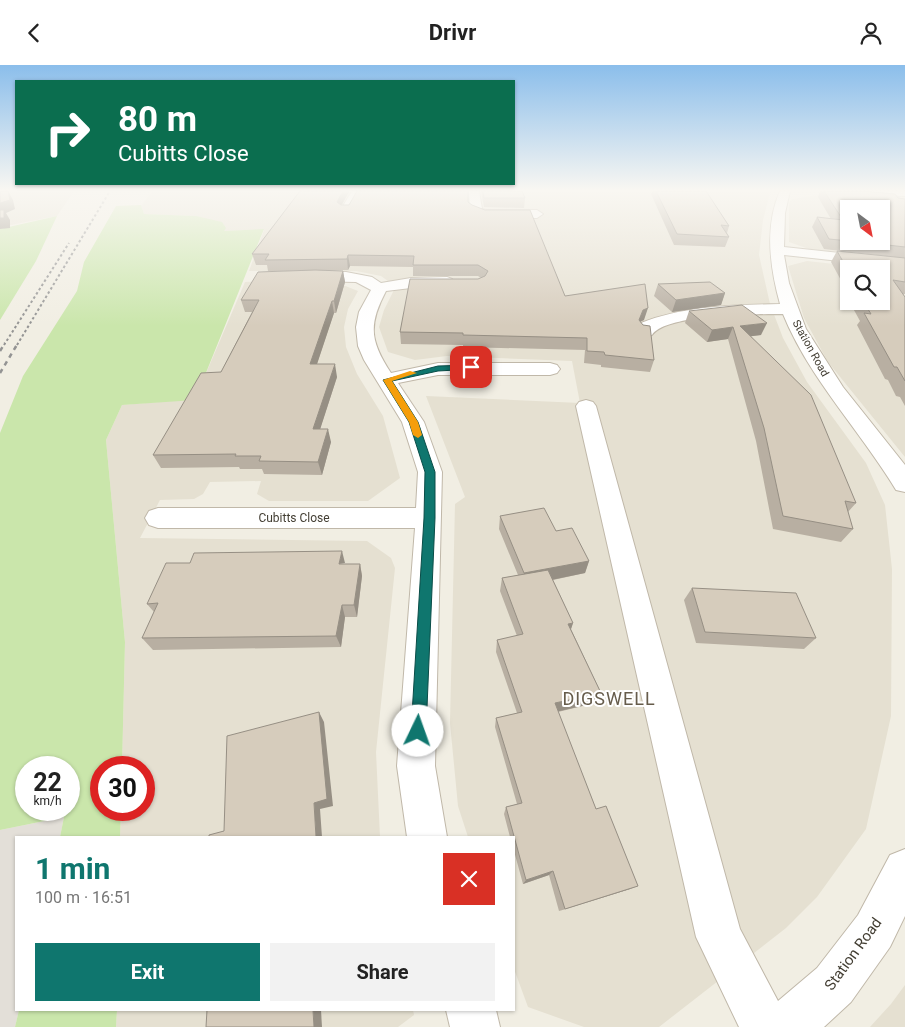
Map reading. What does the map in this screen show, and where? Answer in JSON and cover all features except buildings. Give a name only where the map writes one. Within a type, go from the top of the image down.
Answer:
[{"type":"street","name":"Station Road","points":[[777,236],[776,251],[780,280],[789,309],[816,364],[850,411],[881,447],[905,484]]},
{"type":"street","points":[[776,251],[905,264]]},
{"type":"street","points":[[283,277],[358,278],[373,283],[378,288]]},
{"type":"street","points":[[378,288],[410,283],[459,283]]},
{"type":"street","points":[[378,288],[377,295],[367,312],[365,327],[367,346],[413,422],[430,472],[416,766],[427,836]]},
{"type":"street","points":[[646,331],[647,327],[654,323],[680,317],[789,309]]},
{"type":"street","points":[[387,380],[438,369],[550,369]]},
{"type":"street","points":[[586,406],[719,937],[765,1027]]},
{"type":"street","name":"Cubitts Close","points":[[158,518],[429,518]]},
{"type":"street","name":"Station Road","points":[[787,1027],[834,985],[874,931],[905,870]]},
{"type":"street","points":[[471,1011],[475,1027]]},
{"type":"shaded area","points":[[262,236],[761,236],[759,255],[770,304],[783,338],[807,382],[866,463],[885,505],[892,569],[891,716],[866,829],[817,897],[786,928],[659,1027],[584,1027],[528,1007],[515,972],[515,836],[468,836],[458,806],[450,723],[455,504],[465,497],[426,396],[580,403],[572,361],[447,356],[415,360],[388,352],[379,327],[384,310],[395,288],[381,276],[356,271],[249,271]]},
{"type":"shaded area","points":[[789,236],[840,236],[840,250],[890,250],[890,236],[905,236],[905,259],[809,249],[789,242]]},
{"type":"shaded area","points":[[807,261],[840,265],[840,310],[890,310],[890,290],[905,271],[905,457],[828,362],[804,318],[788,266]]},
{"type":"shaded area","points":[[265,281],[343,285],[358,291],[348,309],[344,327],[346,347],[357,374],[383,416],[400,478],[368,501],[269,501],[257,494],[261,481],[210,482],[203,494],[194,499],[160,500],[140,538],[367,541],[391,558],[395,568],[376,752],[380,836],[120,836],[121,821],[155,821],[155,756],[122,756],[125,642],[106,440],[122,405],[195,399],[245,282]]},
{"type":"shaded area","points":[[44,821],[63,821],[60,836],[15,836],[15,1011],[19,1011],[15,1027],[0,1027],[0,830]]},
{"type":"shaded area","points":[[905,985],[905,1027],[870,1027],[891,1004]]},
{"type":"shaded area","points":[[117,1011],[413,1011],[414,1015],[398,1027],[116,1027]]},
{"type":"green space","points":[[0,236],[48,236],[36,261],[0,320]]},
{"type":"green space","points":[[99,236],[261,236],[195,400],[122,405],[106,440],[125,642],[122,756],[90,756],[90,821],[121,821],[120,836],[60,836],[63,821],[80,821],[80,756],[15,756],[15,821],[44,821],[0,830],[0,433],[23,376],[77,291],[84,262]]},
{"type":"green space","points":[[19,1011],[117,1011],[116,1027],[15,1027]]},
{"type":"railway","points":[[17,345],[83,236]]},
{"type":"railway","points":[[4,345],[69,243]]},
{"type":"railway","points":[[0,351],[5,343]]},
{"type":"railway","points":[[0,373],[18,343]]},
{"type":"slow traffic","points":[[413,373],[387,380],[413,422],[418,435]]},
{"type":"district","name":"DIGSWELL","points":[[609,699]]},
{"type":"route","points":[[418,731],[430,472],[413,422],[387,380],[438,369],[471,367]]}]
